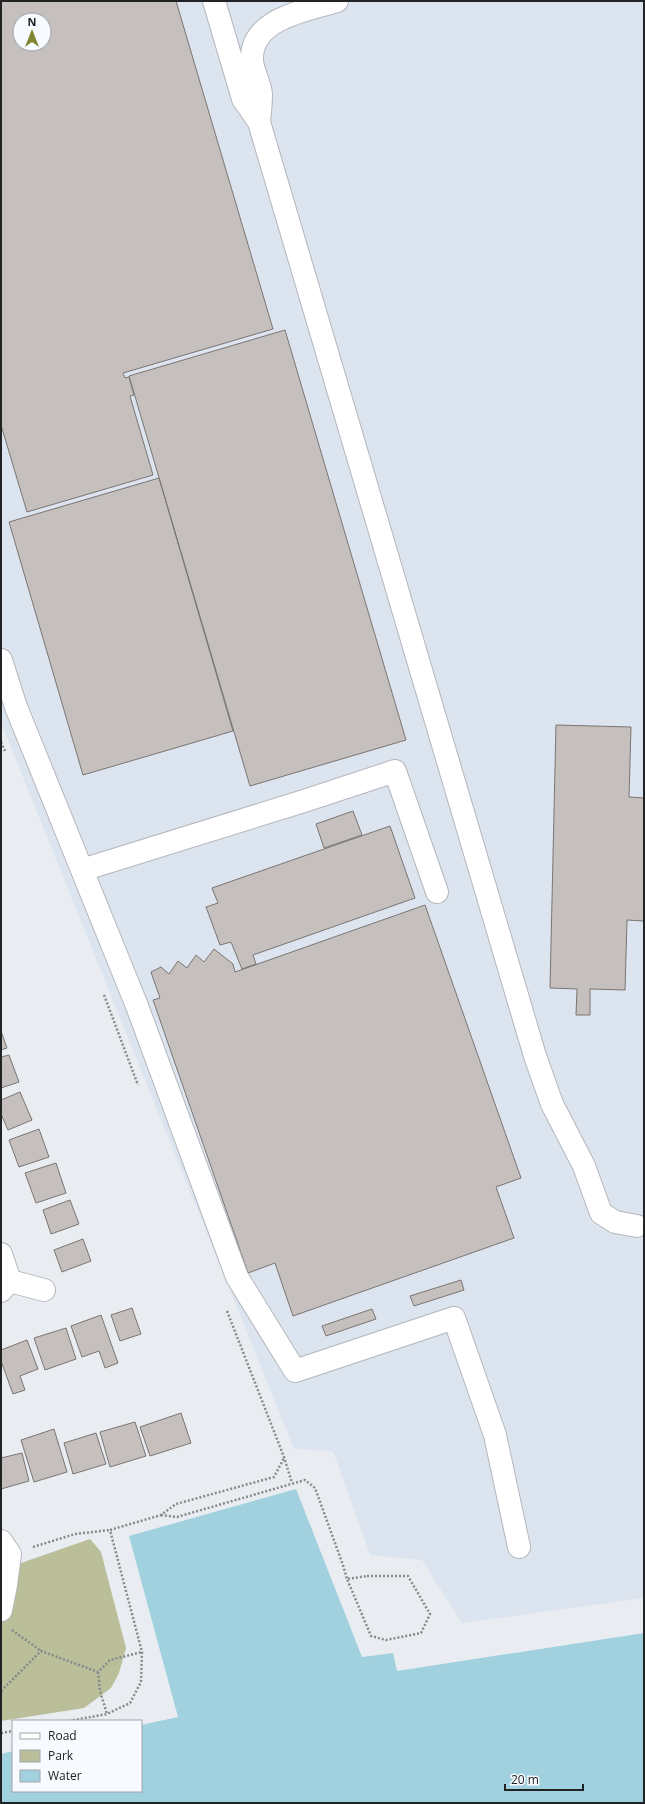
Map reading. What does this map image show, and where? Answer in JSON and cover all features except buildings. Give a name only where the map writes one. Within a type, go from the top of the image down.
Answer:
[{"type":"street","points":[[214,1],[243,99],[259,122],[535,1056],[552,1104],[584,1166],[601,1213],[615,1222],[637,1226]]},
{"type":"street","points":[[259,122],[261,93],[252,58],[256,42],[266,27],[279,19],[337,1]]},
{"type":"street","points":[[1,660],[16,706],[136,1006],[237,1277],[295,1371],[454,1318],[495,1435],[519,1547]]},
{"type":"street","points":[[82,870],[304,801],[395,770],[437,892]]},
{"type":"street","points":[[1,1254],[6,1286],[44,1290]]},
{"type":"street","points":[[4,1618],[6,1585],[5,1548]]},
{"type":"path","points":[[5,1548],[75,1534],[110,1530],[161,1515],[176,1504],[274,1477],[284,1457],[292,1483]]},
{"type":"path","points":[[161,1515],[177,1517],[305,1480],[315,1488],[347,1580],[371,1636],[386,1640],[421,1633],[430,1614],[408,1576],[367,1576],[347,1580]]},
{"type":"path","points":[[75,1720],[107,1714],[130,1703],[141,1682],[142,1652],[110,1530]]},
{"type":"path","points":[[4,1618],[41,1651],[98,1672]]},
{"type":"path","points":[[1,1691],[41,1651]]},
{"type":"path","points":[[98,1672],[110,1660],[142,1652]]},
{"type":"path","points":[[98,1672],[100,1691],[107,1714]]},
{"type":"path","points":[[1,1733],[12,1731]]},
{"type":"shaded area","points":[[1,1],[644,1],[644,1598],[462,1623],[422,1560],[370,1555],[333,1451],[294,1449],[1,723]]},
{"type":"green space","points":[[90,1539],[101,1552],[126,1648],[119,1673],[111,1688],[84,1708],[1,1721],[1,1570]]},
{"type":"water","points":[[296,1489],[362,1657],[393,1653],[397,1671],[644,1633],[644,1803],[1,1803],[1,1754],[12,1751],[12,1792],[142,1792],[142,1725],[178,1717],[129,1536]]}]
